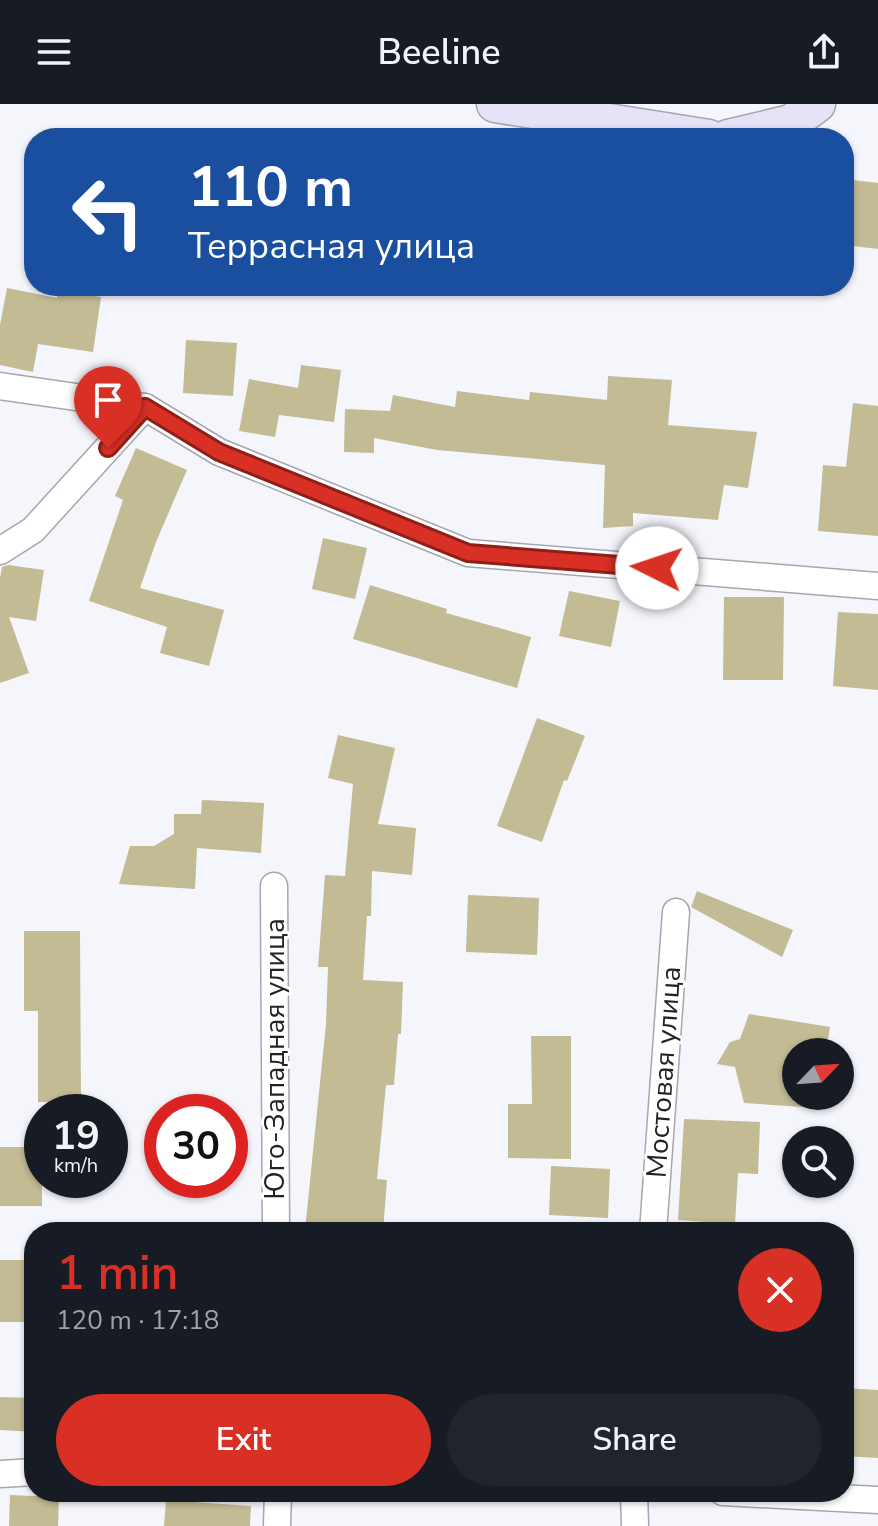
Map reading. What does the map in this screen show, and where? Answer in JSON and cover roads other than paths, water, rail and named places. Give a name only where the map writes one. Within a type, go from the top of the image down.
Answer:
[{"type":"main road","points":[[495,104],[646,128]]},
{"type":"main road","points":[[770,128],[791,123],[817,104]]},
{"type":"street","points":[[0,386],[145,407],[219,452],[468,553],[878,586]]},
{"type":"street","points":[[0,551],[33,530],[145,407]]},
{"type":"street","name":"Юго-Западная улица","points":[[274,886],[276,1222]]},
{"type":"street","name":"Мостовая улица","points":[[654,1222],[676,912]]},
{"type":"street","points":[[0,1474],[24,1473]]},
{"type":"street","points":[[854,1499],[878,1500]]},
{"type":"street","points":[[277,1526],[278,1502]]},
{"type":"street","points":[[634,1502],[635,1526]]}]
